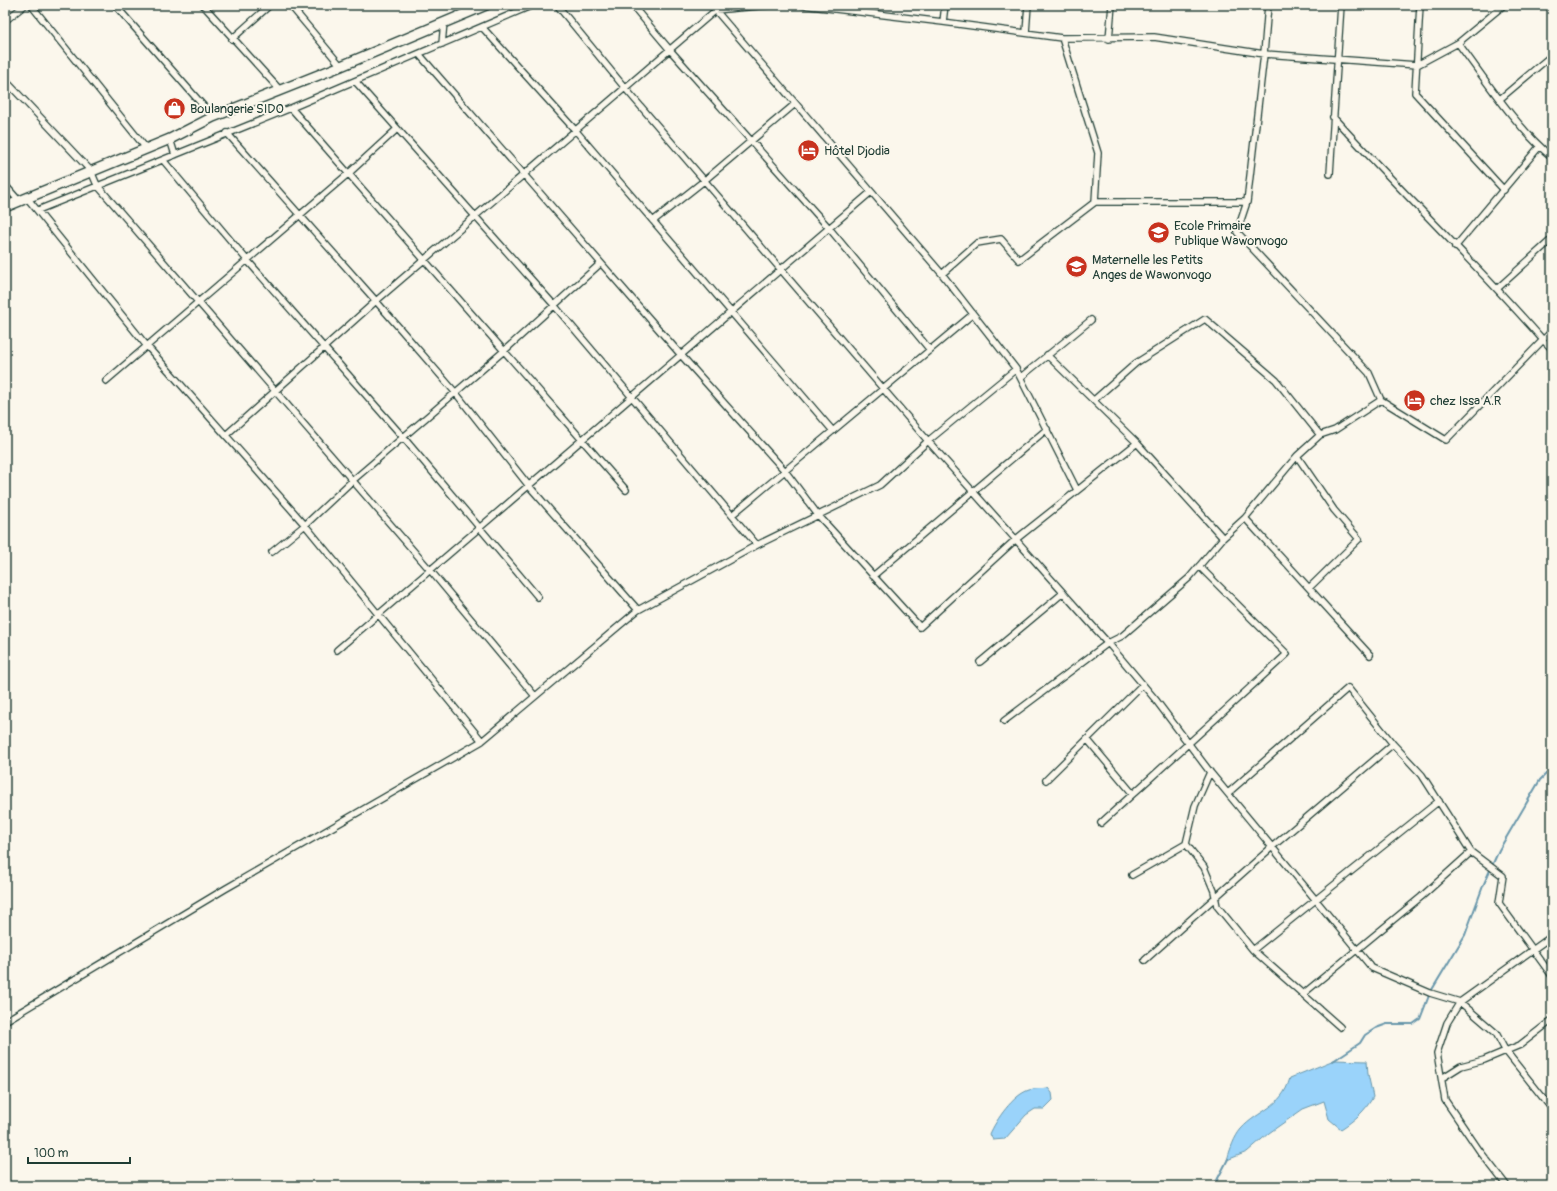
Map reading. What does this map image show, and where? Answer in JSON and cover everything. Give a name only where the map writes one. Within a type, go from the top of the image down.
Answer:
[{"type":"main road","points":[[5,207],[18,201],[28,199],[145,148],[170,139],[213,117],[341,66],[444,22],[464,9],[486,5]]},
{"type":"street","points":[[5,21],[25,5]]},
{"type":"street","points":[[31,5],[145,148]]},
{"type":"street","points":[[115,5],[213,117]]},
{"type":"street","points":[[203,5],[232,39],[280,90]]},
{"type":"street","points":[[232,39],[270,5]]},
{"type":"street","points":[[290,5],[341,66]]},
{"type":"street","points":[[38,210],[291,108],[533,5]]},
{"type":"street","points":[[557,5],[625,88],[782,269],[928,441],[1108,643],[1210,772],[1372,968],[1430,992],[1460,1002],[1496,1034],[1505,1050],[1552,1109]]},
{"type":"street","points":[[632,5],[670,50],[829,228],[930,350]]},
{"type":"street","points":[[711,5],[942,274],[1016,368],[1022,377],[1077,490]]},
{"type":"street","points":[[227,434],[376,301],[426,260],[716,10],[770,5]]},
{"type":"street","points":[[802,5],[1062,38],[1109,39],[1154,37],[1264,54],[1417,65],[1458,43],[1504,5]]},
{"type":"street","points":[[943,22],[945,5]]},
{"type":"street","points":[[1026,33],[1028,5]]},
{"type":"street","points":[[1109,39],[1112,5]]},
{"type":"street","points":[[1268,5],[1264,54],[1246,202],[1237,232],[1369,373],[1381,400],[1446,440],[1552,331]]},
{"type":"street","points":[[1330,174],[1341,5]]},
{"type":"street","points":[[1420,5],[1415,93],[1504,190]]},
{"type":"street","points":[[442,44],[444,22]]},
{"type":"street","points":[[482,27],[576,131],[833,431]]},
{"type":"street","points":[[1062,38],[1098,153],[1095,202]]},
{"type":"street","points":[[1458,43],[1500,99],[1539,147],[1552,157]]},
{"type":"street","points":[[419,54],[681,355],[785,471],[818,515],[920,627],[1015,540],[1137,443]]},
{"type":"street","points":[[1500,99],[1552,55]]},
{"type":"street","points":[[5,80],[91,171],[97,186],[430,570],[536,696]]},
{"type":"street","points":[[355,81],[554,305],[757,545]]},
{"type":"street","points":[[653,221],[705,180],[795,104]]},
{"type":"street","points":[[291,108],[505,350],[626,490]]},
{"type":"street","points":[[1333,117],[1456,247],[1498,288],[1552,349]]},
{"type":"street","points":[[106,381],[146,345],[349,173],[397,129]]},
{"type":"street","points":[[226,134],[300,215],[455,392],[529,486],[638,610]]},
{"type":"street","points":[[170,139],[175,155]]},
{"type":"street","points":[[1456,247],[1539,147]]},
{"type":"street","points":[[163,160],[247,260],[403,437],[538,597]]},
{"type":"street","points":[[5,185],[18,201]]},
{"type":"street","points":[[337,650],[871,192]]},
{"type":"street","points":[[28,199],[146,345],[227,434],[305,525],[482,741]]},
{"type":"street","points":[[942,274],[977,243],[1001,239],[1019,260],[1095,202],[1246,202]]},
{"type":"street","points":[[1498,288],[1552,238]]},
{"type":"street","points":[[272,552],[305,525],[352,481],[505,350],[602,263]]},
{"type":"street","points":[[732,515],[973,314]]},
{"type":"street","points":[[1094,400],[1136,363],[1206,318],[1276,380],[1320,435]]},
{"type":"street","points":[[1022,377],[1091,320]]},
{"type":"street","points":[[1048,355],[1137,443],[1223,538]]},
{"type":"street","points":[[5,1021],[224,889],[482,741],[638,610],[757,545],[880,485],[928,441],[1016,368]]},
{"type":"street","points":[[1004,721],[1108,643],[1122,636],[1189,578],[1223,538],[1245,518],[1297,456],[1320,435],[1335,430],[1381,400]]},
{"type":"street","points":[[873,576],[1047,429]]},
{"type":"street","points":[[1297,456],[1334,510],[1359,539],[1309,588]]},
{"type":"street","points":[[1245,518],[1370,655]]},
{"type":"street","points":[[1101,823],[1287,654],[1199,566]]},
{"type":"street","points":[[980,662],[1063,593]]},
{"type":"street","points":[[1046,780],[1142,685]]},
{"type":"street","points":[[1228,793],[1348,688],[1393,744],[1422,775],[1471,852],[1503,876],[1499,904],[1511,918],[1552,976]]},
{"type":"street","points":[[1087,739],[1133,794]]},
{"type":"street","points":[[1145,960],[1272,847],[1393,744]]},
{"type":"street","points":[[1132,875],[1186,844],[1195,806],[1210,772]]},
{"type":"street","points":[[1253,950],[1439,801]]},
{"type":"street","points":[[1186,844],[1204,867],[1216,898],[1217,906],[1253,950],[1340,1027]]},
{"type":"street","points":[[1303,994],[1421,897],[1471,852]]},
{"type":"street","points":[[1507,1186],[1479,1150],[1445,1100],[1437,1053],[1447,1023],[1460,1002],[1552,936]]},
{"type":"street","points":[[1442,1078],[1461,1066],[1484,1060],[1520,1045],[1552,1020]]},
{"type":"water","points":[[1334,1060],[1367,1061],[1373,1097],[1367,1107],[1359,1115],[1341,1129],[1329,1119],[1324,1101],[1303,1109],[1269,1133],[1247,1152],[1227,1160],[1232,1144],[1241,1129],[1269,1108],[1281,1096],[1290,1078]]},
{"type":"water","points":[[1048,1088],[1052,1093],[1053,1100],[1044,1109],[1035,1109],[1026,1115],[1005,1139],[993,1140],[990,1134],[1001,1115],[1011,1102],[1029,1090]]},
{"type":"waterway","points":[[1333,1061],[1360,1043],[1365,1035],[1376,1028],[1387,1024],[1413,1024],[1420,1019],[1430,993],[1465,935],[1483,886],[1499,850],[1540,780],[1552,768]]},
{"type":"waterway","points":[[1214,1186],[1228,1159]]},
{"type":"place","name":"Boulangerie SIDO","points":[[175,108]]},
{"type":"place","name":"Hôtel Djodia","points":[[808,150]]},
{"type":"place","name":"Ecole Primaire Publique Wawonvogo","points":[[1159,232]]},
{"type":"place","name":"Maternelle les Petits Anges de Wawonvogo","points":[[1077,266]]},
{"type":"place","name":"chez Issa A.R","points":[[1415,400]]}]
